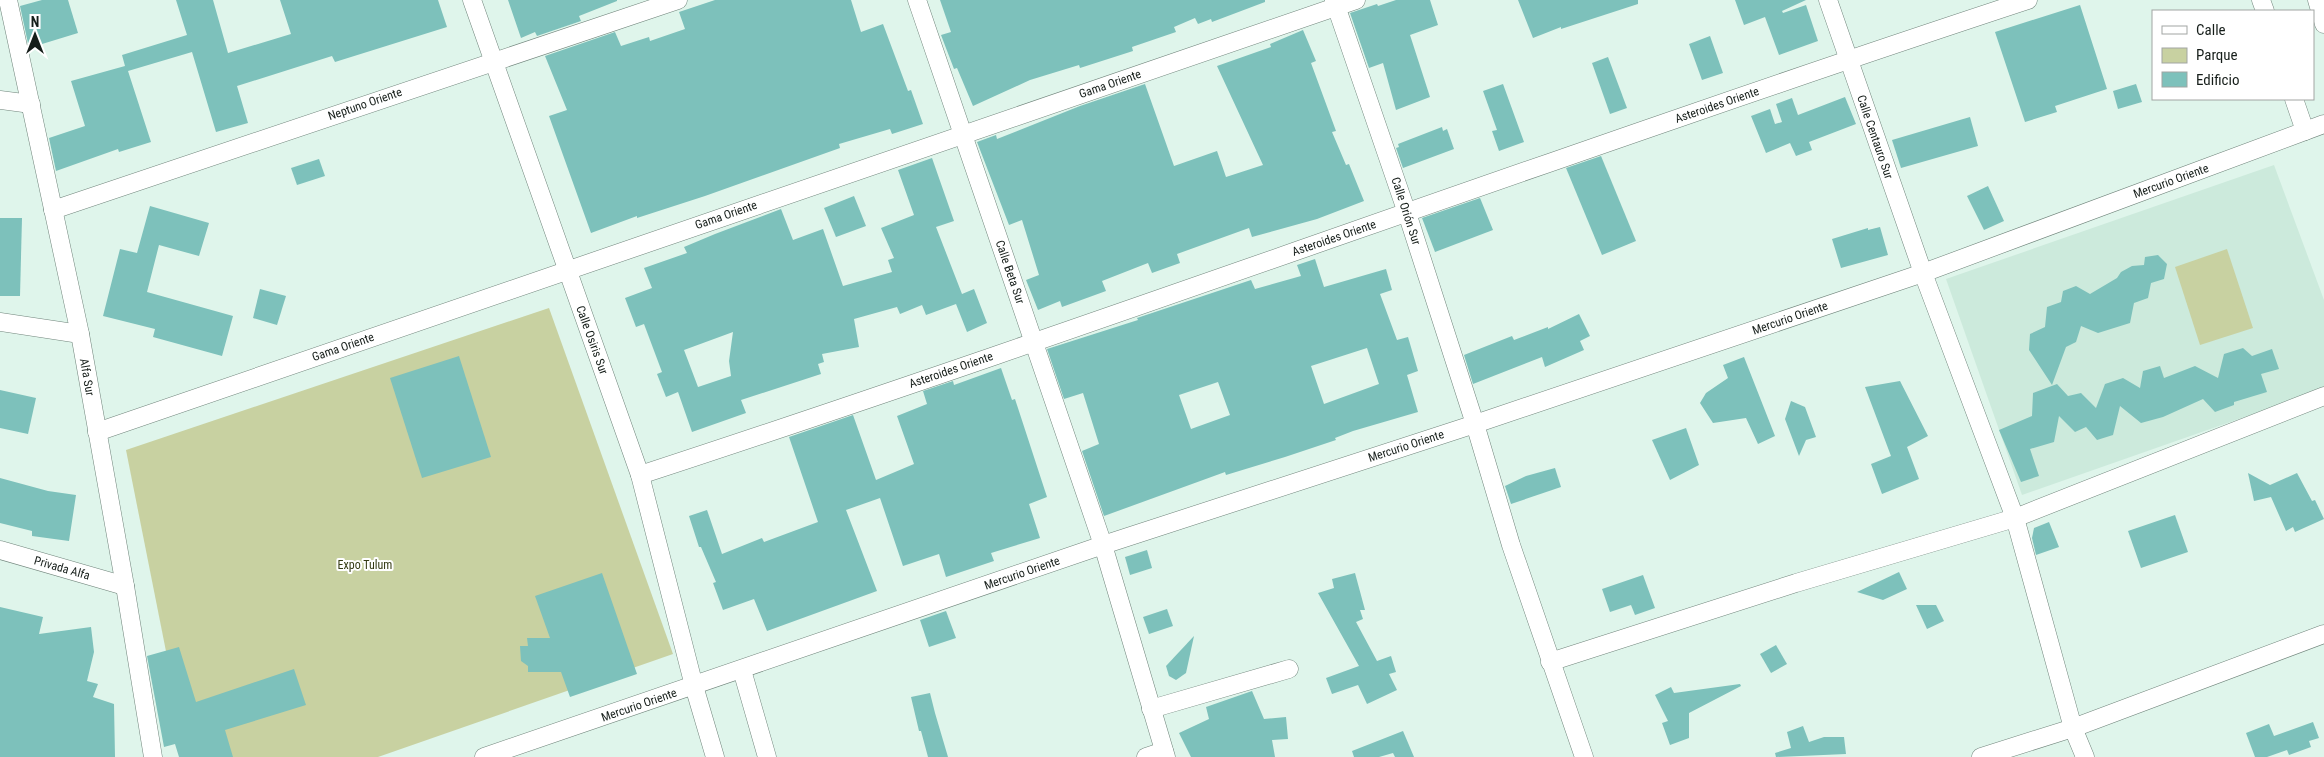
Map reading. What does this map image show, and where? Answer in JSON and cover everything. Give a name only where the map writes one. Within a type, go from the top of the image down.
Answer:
[{"type":"street","name":"Calle Osiris Sur","points":[[472,0],[640,475],[694,686],[715,757]]},
{"type":"street","name":"Neptuno Oriente","points":[[53,210],[678,0]]},
{"type":"street","name":"Calle Beta Sur","points":[[918,0],[1103,545],[1165,754]]},
{"type":"street","name":"Gama Oriente","points":[[97,432],[964,134],[1335,3],[1356,0]]},
{"type":"street","name":"Calle Centauro Sur","points":[[1828,0],[1923,274],[2015,518],[2073,728],[2085,757]]},
{"type":"street","name":"Asteroides Oriente","points":[[640,475],[1034,342],[1849,59],[2028,0]]},
{"type":"street","points":[[2317,0],[2324,24]]},
{"type":"street","name":"Alfa Sur","points":[[11,1],[30,104],[80,334],[153,757]]},
{"type":"street","name":"Calle Orión Sur","points":[[1335,3],[1407,213],[1476,424],[1511,545],[1584,757]]},
{"type":"street","points":[[0,100],[30,104]]},
{"type":"street","points":[[2294,100],[2306,131]]},
{"type":"street","name":"Mercurio Oriente","points":[[484,757],[1103,545],[1476,424],[1923,274],[2324,124]]},
{"type":"street","points":[[0,322],[80,334]]},
{"type":"street","points":[[1550,662],[1796,583],[2015,518],[2324,396]]},
{"type":"street","name":"Privada Alfa","points":[[0,550],[125,586]]},
{"type":"street","points":[[1980,757],[2073,728],[2324,634]]},
{"type":"street","points":[[1151,709],[1288,669]]},
{"type":"street","points":[[742,670],[767,757]]},
{"type":"street","points":[[1146,757],[1165,754]]},
{"type":"shaded area","points":[[2274,165],[2324,300],[2324,389],[2022,495],[1946,279]]},
{"type":"green space","points":[[2227,249],[2253,328],[2200,345],[2175,267]]},
{"type":"green space","name":"Expo Tulum","points":[[549,308],[673,654],[378,757],[187,757],[126,450]]},
{"type":"building","points":[[42,0],[68,0],[78,33],[29,48],[20,6]]},
{"type":"building","points":[[176,0],[213,0],[228,53],[291,34],[280,0],[438,0],[447,27],[335,62],[332,56],[237,86],[248,123],[216,132],[192,52],[128,71],[151,142],[119,152],[118,149],[56,171],[49,138],[85,126],[71,81],[125,66],[122,55],[187,35]]},
{"type":"building","points":[[508,0],[617,1],[579,16],[581,21],[537,36],[535,32],[521,38]]},
{"type":"building","points":[[715,0],[851,0],[861,32],[883,24],[908,91],[911,90],[923,124],[892,134],[890,129],[839,144],[840,148],[705,196],[637,218],[637,216],[591,233],[549,116],[567,110],[545,56],[615,32],[621,46],[649,37],[650,41],[685,29],[679,12]]},
{"type":"building","points":[[940,0],[1265,0],[1265,2],[1212,22],[1211,19],[1198,24],[1195,18],[1174,27],[1176,32],[1132,47],[1133,51],[1080,68],[1079,65],[1030,80],[973,106],[957,68],[954,69],[941,35],[951,32]]},
{"type":"building","points":[[1396,0],[1430,0],[1438,25],[1410,35],[1430,97],[1396,110],[1383,63],[1369,68],[1350,13]]},
{"type":"building","points":[[1518,0],[1638,0],[1638,4],[1561,29],[1561,27],[1533,38]]},
{"type":"building","points":[[1735,0],[1806,0],[1782,11],[1783,13],[1806,5],[1818,41],[1779,55],[1765,17],[1744,25]]},
{"type":"building","points":[[2080,5],[2107,89],[2055,106],[2057,112],[2025,122],[1995,32]]},
{"type":"building","points":[[1303,30],[1316,61],[1311,63],[1336,131],[1332,132],[1346,165],[1349,164],[1364,201],[1317,219],[1252,237],[1249,228],[1177,254],[1180,263],[1152,273],[1148,263],[1102,281],[1106,291],[1062,307],[1060,301],[1038,310],[1026,280],[1039,275],[1022,220],[1009,225],[977,142],[996,135],[997,139],[1080,106],[1145,84],[1174,166],[1217,151],[1226,177],[1263,165],[1217,66],[1271,47],[1270,44]]},
{"type":"building","points":[[1710,36],[1723,73],[1702,80],[1689,44]]},
{"type":"building","points":[[1608,57],[1627,108],[1610,114],[1592,63]]},
{"type":"building","points":[[1503,84],[1524,142],[1499,151],[1492,131],[1497,130],[1483,91]]},
{"type":"building","points":[[2136,84],[2142,102],[2118,109],[2113,91]]},
{"type":"building","points":[[1845,97],[1856,124],[1809,142],[1812,150],[1796,156],[1790,143],[1766,153],[1751,116],[1770,109],[1775,124],[1782,122],[1776,104],[1792,98],[1798,115]]},
{"type":"building","points":[[1970,117],[1978,146],[1901,168],[1892,140]]},
{"type":"building","points":[[1442,127],[1443,131],[1447,129],[1454,149],[1403,168],[1396,148],[1399,147],[1398,144]]},
{"type":"building","points":[[1601,156],[1636,241],[1602,255],[1566,168]]},
{"type":"building","points":[[932,158],[954,221],[936,227],[962,294],[974,289],[987,323],[967,332],[956,304],[926,315],[922,305],[900,314],[897,307],[854,319],[859,347],[822,354],[824,362],[818,364],[821,374],[741,400],[746,413],[692,432],[678,392],[666,397],[657,374],[662,372],[644,324],[636,327],[625,298],[652,288],[644,268],[687,253],[684,247],[781,209],[793,240],[823,229],[843,286],[892,272],[888,260],[894,258],[881,228],[914,215],[898,170]],"holes":[[[733,332],[729,361],[731,376],[698,387],[684,350]]]},
{"type":"building","points":[[319,159],[325,176],[297,185],[291,168]]},
{"type":"building","points":[[1988,186],[2004,221],[1984,230],[1967,196]]},
{"type":"building","points":[[854,196],[866,226],[836,237],[824,208]]},
{"type":"building","points":[[1480,198],[1493,230],[1435,252],[1422,218]]},
{"type":"building","points":[[150,206],[209,223],[199,256],[159,245],[147,292],[233,316],[222,356],[153,337],[155,329],[103,316],[120,249],[137,253]]},
{"type":"building","points":[[0,218],[22,218],[20,296],[0,296]]},
{"type":"building","points":[[1880,227],[1888,255],[1841,268],[1832,239],[1868,228],[1868,230]]},
{"type":"building","points":[[2158,255],[2167,264],[2164,279],[2151,283],[2148,298],[2134,303],[2130,323],[2098,333],[2081,326],[2076,342],[2066,347],[2052,385],[2029,350],[2030,334],[2045,327],[2047,307],[2061,302],[2063,291],[2076,286],[2090,294],[2117,278],[2121,272],[2132,266],[2144,265],[2145,257]]},
{"type":"building","points":[[1315,259],[1324,287],[1386,269],[1392,290],[1380,294],[1397,340],[1408,337],[1418,371],[1407,375],[1418,412],[1353,431],[1335,438],[1336,440],[1285,457],[1226,475],[1225,472],[1104,516],[1082,451],[1099,444],[1083,393],[1064,399],[1047,349],[1138,320],[1137,318],[1251,280],[1255,289],[1301,276],[1297,265]],"holes":[[[1367,348],[1379,384],[1324,404],[1311,366]],[[1218,382],[1230,415],[1191,429],[1179,395]]]},
{"type":"building","points":[[260,289],[286,296],[277,325],[253,318]]},
{"type":"building","points":[[1579,314],[1590,336],[1580,341],[1584,350],[1545,367],[1542,357],[1473,384],[1464,355],[1512,336],[1514,340],[1548,327],[1548,329]]},
{"type":"building","points":[[2243,348],[2252,356],[2272,349],[2279,369],[2261,374],[2267,392],[2234,402],[2234,405],[2215,412],[2203,399],[2163,417],[2141,423],[2120,406],[2113,435],[2097,440],[2086,427],[2075,432],[2059,416],[2054,442],[2030,449],[2039,476],[2021,482],[1999,430],[2032,416],[2033,393],[2057,384],[2068,396],[2081,393],[2096,408],[2105,384],[2123,378],[2140,388],[2143,371],[2160,366],[2164,378],[2195,366],[2218,378],[2224,354]]},
{"type":"building","points":[[459,356],[491,457],[422,478],[390,378]]},
{"type":"building","points":[[1744,357],[1775,436],[1758,444],[1746,418],[1713,423],[1700,403],[1706,393],[1728,378],[1723,365]]},
{"type":"building","points":[[1001,368],[1012,400],[1015,399],[1047,497],[1029,504],[1040,538],[991,553],[994,561],[946,577],[939,554],[903,566],[880,498],[846,510],[877,591],[767,631],[754,599],[723,610],[713,583],[716,582],[701,547],[699,547],[689,516],[707,510],[722,554],[762,538],[764,542],[818,522],[789,437],[853,415],[876,480],[914,464],[897,416],[927,404],[923,391],[953,381],[954,385]]},
{"type":"building","points":[[1900,381],[1928,436],[1907,447],[1919,479],[1882,494],[1871,464],[1891,456],[1865,387]]},
{"type":"building","points":[[0,390],[36,398],[28,434],[0,428]]},
{"type":"building","points":[[1791,401],[1805,407],[1816,437],[1806,440],[1799,456],[1785,419]]},
{"type":"building","points":[[1686,428],[1699,465],[1670,480],[1652,440]]},
{"type":"building","points":[[1555,468],[1561,487],[1511,504],[1505,486],[1526,476]]},
{"type":"building","points":[[2248,473],[2270,485],[2297,473],[2312,501],[2315,500],[2324,519],[2295,532],[2293,527],[2286,531],[2271,497],[2254,501]]},
{"type":"building","points":[[0,478],[48,491],[76,495],[69,541],[32,536],[32,531],[0,523]]},
{"type":"building","points":[[2175,515],[2188,552],[2141,568],[2128,531]]},
{"type":"building","points":[[2049,522],[2059,547],[2036,555],[2032,538],[2034,528]]},
{"type":"building","points":[[1147,550],[1152,568],[1130,575],[1125,557]]},
{"type":"building","points":[[1899,572],[1907,589],[1883,600],[1857,592]]},
{"type":"building","points":[[602,573],[637,674],[570,697],[561,672],[528,672],[528,666],[521,661],[520,646],[528,646],[527,638],[550,638],[535,596]]},
{"type":"building","points":[[1355,573],[1365,610],[1360,610],[1363,619],[1356,622],[1377,661],[1391,656],[1396,672],[1389,674],[1397,690],[1367,704],[1358,685],[1332,694],[1326,678],[1359,666],[1318,593],[1334,588],[1332,579]]},
{"type":"building","points":[[1643,575],[1655,608],[1635,615],[1631,605],[1610,612],[1602,589]]},
{"type":"building","points":[[1916,605],[1936,605],[1944,621],[1927,629]]},
{"type":"building","points":[[0,607],[43,617],[39,634],[91,627],[94,652],[87,681],[98,684],[93,697],[114,704],[115,757],[0,757]]},
{"type":"building","points":[[1167,609],[1173,626],[1149,634],[1143,617]]},
{"type":"building","points":[[946,611],[956,638],[929,647],[920,620]]},
{"type":"building","points":[[1194,636],[1186,673],[1176,680],[1169,676],[1166,666]]},
{"type":"building","points":[[1776,645],[1787,664],[1771,673],[1760,654]]},
{"type":"building","points":[[179,647],[196,702],[294,669],[306,705],[225,730],[233,757],[179,757],[175,744],[164,747],[147,656]]},
{"type":"building","points":[[1740,684],[1741,686],[1689,713],[1689,738],[1670,745],[1662,723],[1668,721],[1655,695],[1671,687],[1674,693]]},
{"type":"building","points":[[1252,691],[1264,719],[1286,717],[1288,739],[1272,740],[1275,757],[1191,757],[1179,733],[1209,719],[1206,707]]},
{"type":"building","points":[[930,693],[948,757],[928,757],[921,731],[919,731],[911,697]]},
{"type":"building","points":[[2313,722],[2319,738],[2309,741],[2311,747],[2289,755],[2287,750],[2267,757],[2255,757],[2246,733],[2269,724],[2274,736]]},
{"type":"building","points":[[1803,726],[1809,742],[1824,737],[1844,737],[1846,754],[1776,757],[1775,753],[1791,748],[1787,732]]},
{"type":"building","points":[[1403,731],[1414,757],[1395,757],[1393,753],[1379,757],[1354,757],[1352,751]]}]
